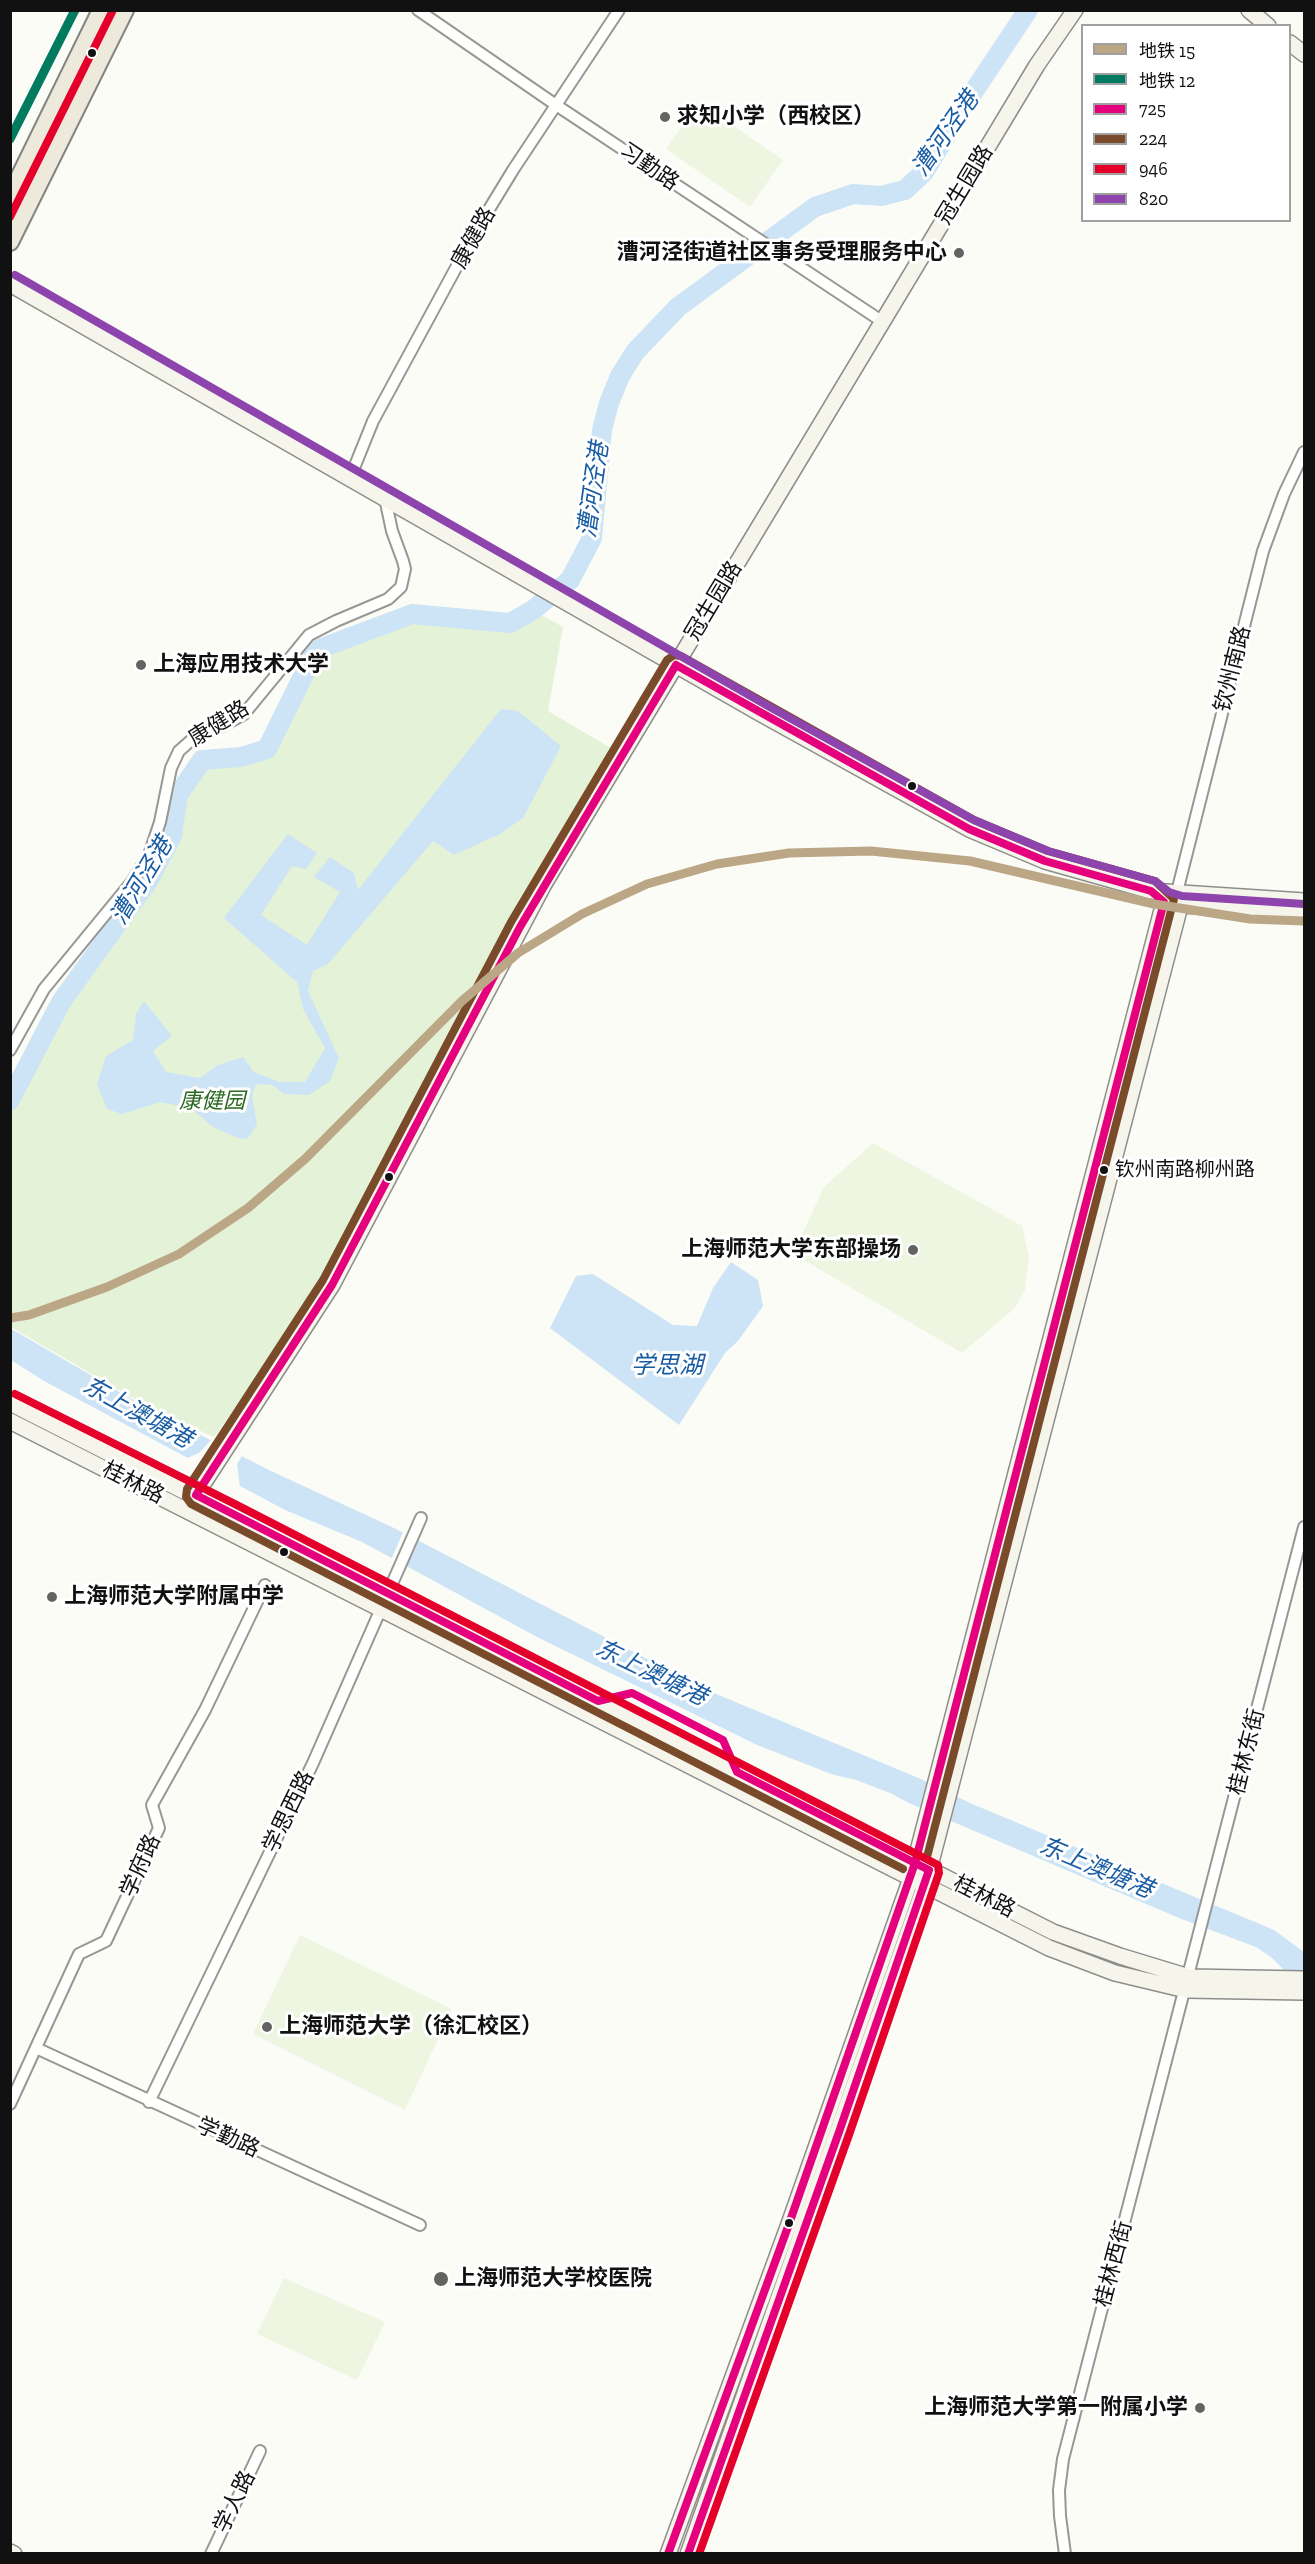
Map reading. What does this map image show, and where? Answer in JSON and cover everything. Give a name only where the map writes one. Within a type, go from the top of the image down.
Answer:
[{"type":"main road","points":[[10,196],[101,10]]},
{"type":"main road","points":[[10,242],[125,10]]},
{"type":"street","name":"习勤路","points":[[418,10],[556,105],[883,322]]},
{"type":"street","name":"康健路","points":[[350,478],[373,421],[477,229],[619,10]]},
{"type":"street","name":"冠生园路","points":[[186,1510],[332,1285],[520,927],[1037,65],[1075,10]]},
{"type":"street","points":[[1249,10],[1266,24]]},
{"type":"street","points":[[1291,44],[1305,54]]},
{"type":"street","points":[[10,284],[676,665],[969,829],[1045,861],[1178,899],[1305,914]]},
{"type":"street","name":"钦州南路","points":[[668,2553],[918,1870],[934,1820],[950,1791],[1178,899],[1263,551],[1284,494],[1305,452]]},
{"type":"street","name":"康健路","points":[[10,1050],[44,989],[131,883],[144,863],[156,837],[171,768],[179,751],[196,736],[244,714],[309,635],[388,598],[401,587],[405,570],[392,531],[385,498]]},
{"type":"street","points":[[1151,891],[1164,902],[1178,899],[1305,901]]},
{"type":"street","name":"钦州南路","points":[[934,1820],[937,1780],[1164,902]]},
{"type":"street","name":"桂林路","points":[[10,1403],[388,1593],[918,1870]]},
{"type":"street","name":"桂林路","points":[[10,1421],[380,1609],[918,1870],[1053,1932],[1188,1983],[1305,1979]]},
{"type":"street","name":"学思西路","points":[[149,2102],[313,1763],[418,1524]]},
{"type":"street","name":"桂林东街","points":[[1188,1983],[1305,1527]]},
{"type":"street","name":"学府路","points":[[10,2104],[79,1954],[105,1941],[159,1828],[152,1805],[205,1710],[265,1585]]},
{"type":"street","name":"钦州南路","points":[[688,2553],[925,1885],[918,1870]]},
{"type":"street","name":"桂林路","points":[[925,1885],[1049,1948],[1124,1975],[1299,1992]]},
{"type":"street","name":"桂林西街","points":[[1065,2553],[1059,2516],[1059,2490],[1063,2459],[1188,1983]]},
{"type":"street","name":"学勤路","points":[[36,2048],[420,2225]]},
{"type":"street","name":"学人路","points":[[211,2553],[260,2451]]},
{"type":"green space","points":[[699,102],[783,160],[750,207],[666,149]]},
{"type":"green space","name":"康健园","points":[[533,610],[563,627],[548,711],[611,748],[420,1094],[308,1305],[214,1437],[153,1410],[11,1327],[11,1100],[61,1002],[148,881],[172,835],[178,795],[202,760],[241,757],[267,749],[316,650],[412,614],[510,623]]},
{"type":"green space","name":"上海师范大学东部操场","points":[[873,1143],[1022,1226],[1029,1257],[1025,1290],[1015,1308],[962,1353],[802,1259],[798,1243],[824,1187]]},
{"type":"green space","points":[[300,1935],[452,2009],[405,2110],[253,2034]]},
{"type":"green space","points":[[284,2278],[385,2322],[357,2380],[257,2334]]},
{"type":"water","points":[[501,709],[518,711],[561,746],[523,818],[500,834],[454,855],[433,841],[328,964],[313,971],[308,991],[339,1058],[330,1081],[309,1095],[284,1094],[272,1085],[256,1084],[252,1096],[257,1124],[248,1138],[240,1139],[213,1127],[191,1108],[160,1102],[122,1114],[107,1109],[97,1084],[106,1056],[133,1040],[136,1014],[144,1001],[172,1036],[153,1051],[166,1072],[200,1078],[218,1065],[243,1057],[254,1072],[279,1082],[305,1082],[325,1048],[303,1009],[297,982],[224,918],[288,834],[317,853],[306,869],[292,866],[261,915],[307,945],[340,892],[314,877],[330,857],[354,873],[358,890]]},
{"type":"water","name":"学思湖","points":[[731,1262],[758,1280],[763,1306],[738,1341],[725,1353],[679,1425],[550,1328],[576,1276],[593,1274],[673,1325],[697,1326],[713,1288]]},
{"type":"water","name":"东上澳塘港","points":[[10,1328],[142,1405],[269,1470],[394,1528],[709,1691],[1274,1930],[1304,1952],[1304,1990],[1271,1957],[1256,1947],[1179,1918],[890,1793],[856,1780],[831,1774],[757,1745],[539,1638],[362,1542],[285,1510],[44,1381],[11,1360]]},
{"type":"pier","points":[[214,1437],[244,1453],[237,1464],[240,1488],[179,1457],[187,1458],[199,1453]]},
{"type":"pier","points":[[404,1530],[420,1538],[406,1568],[391,1560]]},
{"type":"waterway","name":"漕河泾港","points":[[10,1100],[61,1002],[148,881],[172,835],[178,795],[202,760],[241,757],[267,749],[316,650],[412,614],[510,623],[533,610],[570,580],[592,538],[602,430],[609,403],[620,376],[635,352],[678,307],[815,207],[853,194],[881,196],[905,190],[924,172],[964,106],[1028,10]]},
{"type":"metro line","name":"12","points":[[10,139],[75,10]]},
{"type":"metro line","name":"15","points":[[10,1318],[29,1315],[107,1287],[179,1254],[248,1208],[305,1159],[462,1001],[518,953],[582,914],[647,884],[717,864],[789,853],[871,851],[970,861],[1154,904],[1250,919],[1304,921]]},
{"type":"transit line","name":"946","points":[[10,217],[113,10]]},
{"type":"transit line","name":"820","points":[[15,275],[768,706],[974,820],[1048,851],[1155,881],[1169,892],[1182,896],[1304,904]]},
{"type":"transit line","name":"224","points":[[903,1869],[191,1504],[186,1497],[187,1489],[323,1280],[511,922],[667,660],[674,655],[681,656],[974,820],[1048,851],[1155,881],[1174,899],[927,1857]]},
{"type":"transit line","name":"725","points":[[676,665],[969,829],[1045,861],[1151,891],[1164,902],[915,1863],[737,1772],[723,1740],[632,1693],[598,1701],[196,1495],[332,1285],[520,927],[676,665]]},
{"type":"transit line","name":"946","points":[[15,1394],[237,1505],[938,1865],[939,1873],[849,2135],[699,2554]]},
{"type":"transit line","name":"725","points":[[668,2554],[789,2224],[915,1863]]},
{"type":"transit line","name":"725","points":[[688,2554],[839,2132],[929,1870],[915,1863]]},
{"type":"place","name":"求知小学（西校区）","points":[[665,117]]},
{"type":"place","name":"漕河泾街道社区事务受理服务中心","points":[[959,253]]},
{"type":"place","name":"上海应用技术大学","points":[[141,665]]},
{"type":"place","name":"钦州南路柳州路","points":[[1104,1170]]},
{"type":"place","name":"上海师范大学东部操场","points":[[913,1250]]},
{"type":"place","name":"上海师范大学附属中学","points":[[52,1597]]},
{"type":"place","name":"上海师范大学（徐汇校区）","points":[[267,2027]]},
{"type":"place","name":"上海师范大学校医院","points":[[441,2279]]},
{"type":"place","name":"上海师范大学第一附属小学","points":[[1200,2408]]}]
